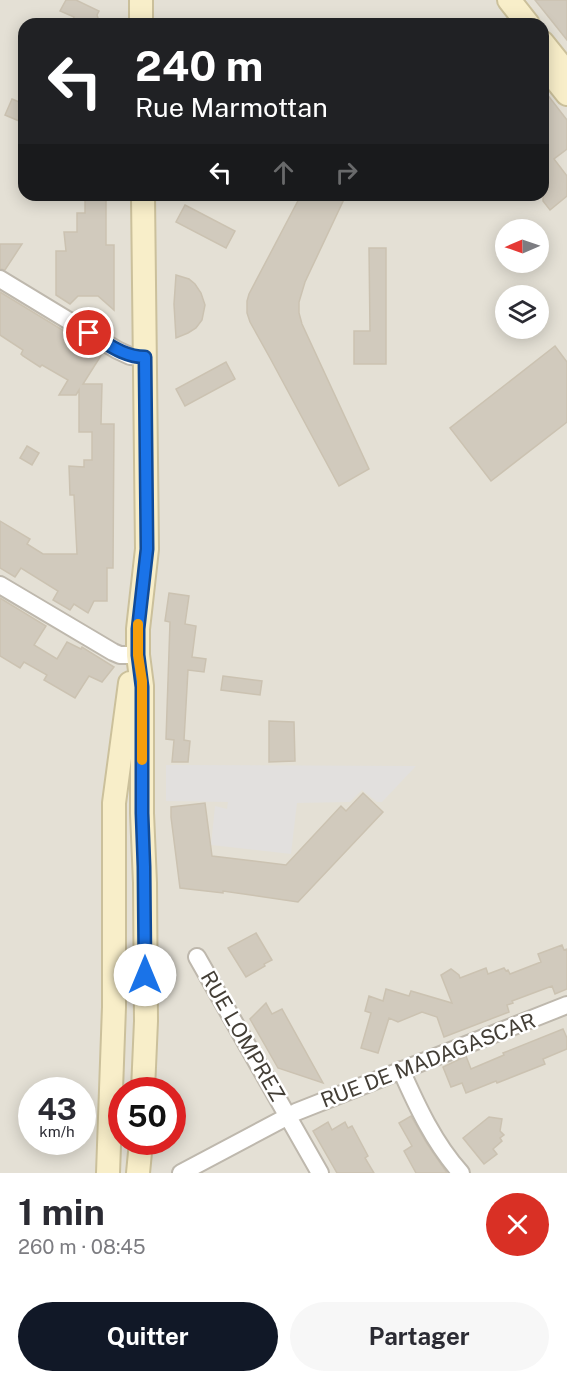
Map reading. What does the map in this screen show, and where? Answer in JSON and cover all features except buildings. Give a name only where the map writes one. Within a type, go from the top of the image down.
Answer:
[{"type":"main road","points":[[141,0],[141,18]]},
{"type":"main road","points":[[492,0],[506,18]]},
{"type":"main road","points":[[509,0],[523,18]]},
{"type":"main road","points":[[549,50],[567,73]]},
{"type":"main road","points":[[549,72],[567,94]]},
{"type":"main road","points":[[143,201],[147,549],[138,622],[138,655],[142,681],[146,1009],[144,1077]]},
{"type":"main road","points":[[108,1173],[114,1025],[113,816],[131,680],[138,655]]},
{"type":"main road","points":[[138,1173],[140,1155]]},
{"type":"street","points":[[0,279],[117,350],[134,357],[145,357]]},
{"type":"street","points":[[0,585],[113,652],[120,655],[138,655]]},
{"type":"street","name":"RUE LOMPREZ","points":[[197,957],[320,1173]]},
{"type":"street","name":"RUE DE MADAGASCAR","points":[[288,1116],[567,1005]]},
{"type":"street","points":[[401,1070],[434,1137],[461,1173]]},
{"type":"street","name":"RUE LOMPREZ","points":[[181,1173],[288,1116]]},
{"type":"shaded area","points":[[0,0],[567,0],[567,1173],[0,1173]]},
{"type":"shaded area","points":[[166,765],[416,766],[382,802],[377,802],[362,790],[350,802],[297,803],[291,854],[211,845],[215,806],[227,809],[228,802],[166,801]]},
{"type":"slow traffic","points":[[138,624],[138,655],[142,681],[142,760]]},
{"type":"route","points":[[89,333],[130,356],[145,357],[147,549],[138,616],[138,655],[142,687],[145,975]]}]
